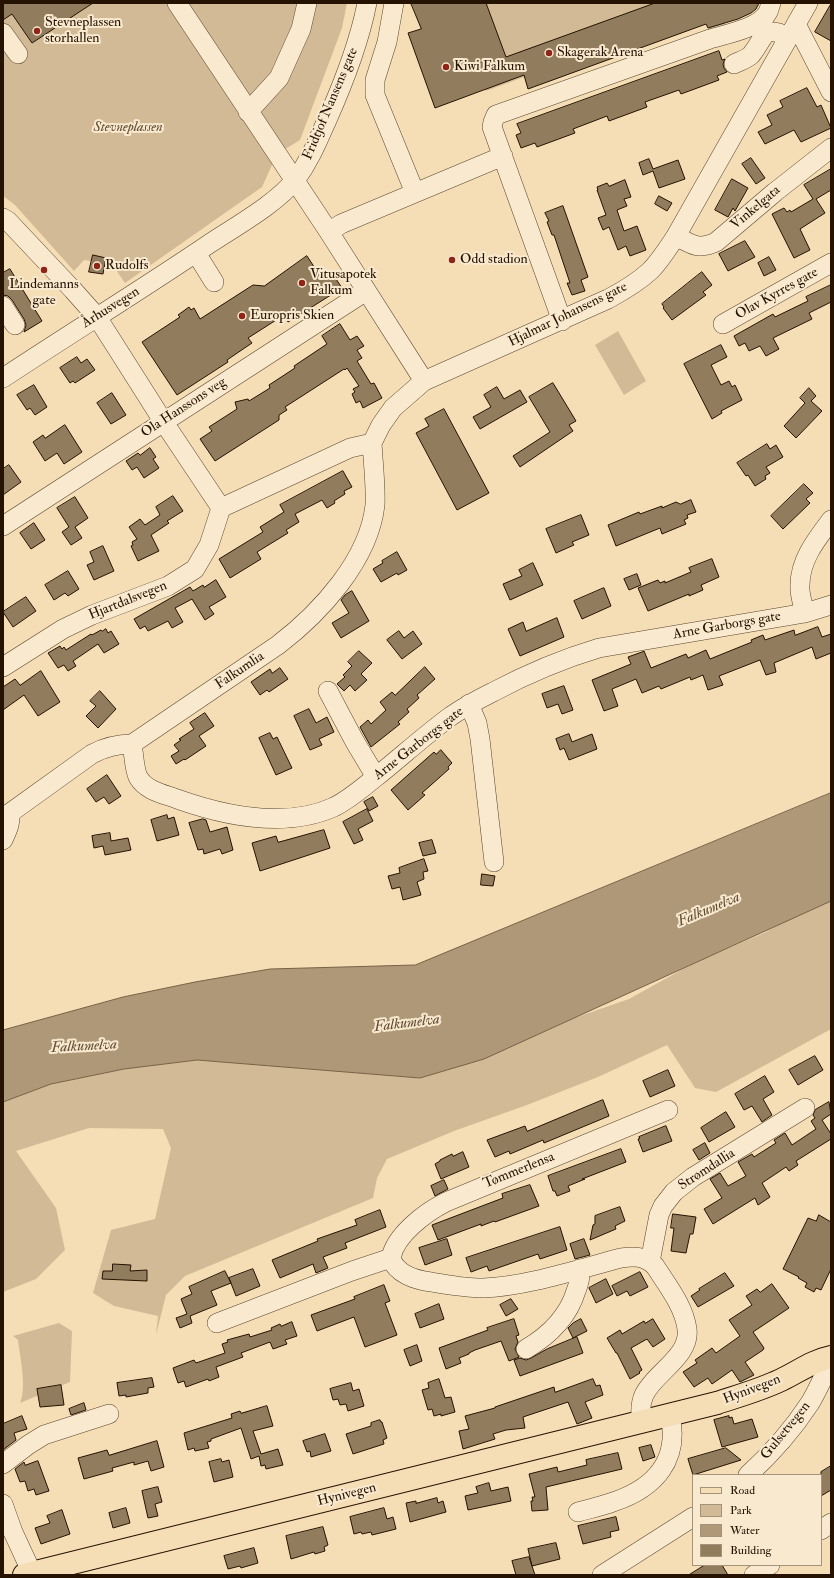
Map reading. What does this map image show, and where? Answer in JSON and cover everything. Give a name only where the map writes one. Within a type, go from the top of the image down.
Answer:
[{"type":"main road","name":"Hynivegen","points":[[28,1574],[642,1422],[741,1396],[782,1380],[821,1359],[831,1357]]},
{"type":"street","points":[[177,3],[424,381]]},
{"type":"street","points":[[248,112],[279,78],[301,29],[307,3]]},
{"type":"street","name":"Fridtjof Nansens gate","points":[[294,180],[308,162],[339,92],[362,32],[367,3]]},
{"type":"street","points":[[394,3],[387,42],[375,80],[375,95],[415,193]]},
{"type":"street","points":[[562,321],[492,127],[496,115],[745,28],[758,22],[767,14],[771,3]]},
{"type":"street","name":"Hjalmar Johansens gate","points":[[372,443],[381,425],[393,408],[424,381],[562,321],[608,299],[630,286],[649,272],[662,258],[676,236],[808,3]]},
{"type":"street","points":[[734,64],[745,59],[751,54],[760,39],[769,32],[792,31],[831,92]]},
{"type":"street","points":[[3,33],[18,54]]},
{"type":"street","name":"Vinkelgata","points":[[676,236],[691,245],[705,247],[716,242],[775,192],[831,148]]},
{"type":"street","points":[[328,232],[341,224],[503,156]]},
{"type":"street","name":"Århusvegen","points":[[3,378],[254,214],[275,198],[294,180]]},
{"type":"street","points":[[5,221],[73,290],[97,317],[163,422],[222,508],[350,448],[372,443]]},
{"type":"street","points":[[196,253],[214,282]]},
{"type":"street","name":"Olav Kyrres gate","points":[[724,324],[831,263]]},
{"type":"street","name":"Ola Hanssons veg","points":[[3,526],[366,291]]},
{"type":"street","points":[[3,306],[16,325]]},
{"type":"street","name":"Falkumlia","points":[[6,816],[92,754],[107,747],[121,744],[132,744],[278,645],[300,628],[317,612],[335,590],[358,555],[368,533],[375,504],[372,443]]},
{"type":"street","name":"Hjartdalsvegen","points":[[3,667],[63,628],[92,614],[168,586],[195,569],[209,545],[222,508]]},
{"type":"street","points":[[805,613],[800,587],[801,568],[817,539],[831,520]]},
{"type":"street","name":"Arne Garborgs gate","points":[[132,744],[138,777],[154,791],[195,805],[242,816],[282,818],[307,816],[333,807],[354,795],[451,716],[469,704],[527,674],[572,656],[599,648],[805,613],[831,605]]},
{"type":"street","points":[[328,691],[355,742],[376,777]]},
{"type":"street","points":[[469,704],[477,723],[480,739],[494,862]]},
{"type":"street","points":[[3,840],[11,821],[6,816]]},
{"type":"street","name":"Strømdallia","points":[[653,1264],[659,1216],[663,1206],[674,1192],[694,1177],[805,1108]]},
{"type":"street","name":"Tømmerlensa","points":[[391,1258],[392,1251],[398,1241],[412,1226],[428,1212],[446,1202],[668,1110]]},
{"type":"street","points":[[217,1323],[352,1271],[391,1258],[392,1263],[399,1270],[414,1278],[446,1285],[475,1288],[505,1286],[630,1257],[638,1257],[653,1264],[680,1308],[685,1321],[687,1336],[681,1352],[649,1387],[644,1395],[641,1404],[642,1422]]},
{"type":"street","points":[[526,1349],[544,1337],[564,1317],[572,1303],[580,1280],[579,1269]]},
{"type":"street","name":"Gulsetvegen","points":[[749,1474],[770,1453],[796,1423],[810,1402],[831,1361]]},
{"type":"street","points":[[3,1464],[32,1442],[44,1435],[109,1414]]},
{"type":"street","points":[[578,1512],[626,1498],[661,1472],[666,1463],[672,1445],[673,1433],[670,1415]]},
{"type":"street","points":[[3,1504],[28,1574]]},
{"type":"street","points":[[602,1575],[692,1518]]},
{"type":"street","points":[[822,1529],[831,1523]]},
{"type":"street","points":[[754,1575],[768,1566]]},
{"type":"green space","name":"Stevneplassen","points":[[3,3],[347,3],[342,28],[300,140],[277,154],[262,187],[125,283],[112,264],[84,260],[74,271],[15,205],[3,196]]},
{"type":"green space","name":"Skagerak Arena","points":[[453,3],[718,3],[725,24],[709,30],[706,24],[528,89],[524,77],[486,91]]},
{"type":"green space","points":[[618,331],[646,381],[624,395],[595,345]]},
{"type":"green space","points":[[831,895],[831,1029],[716,1092],[695,1088],[667,1045],[598,1077],[527,1105],[454,1131],[387,1159],[377,1178],[373,1198],[185,1276],[166,1295],[156,1335],[158,1316],[114,1306],[93,1293],[111,1230],[155,1219],[171,1148],[163,1129],[89,1128],[16,1151],[56,1208],[65,1250],[36,1279],[3,1292],[3,1102],[51,1084],[124,1069],[197,1060],[420,1078],[560,1023],[629,999],[694,963],[764,933]]},
{"type":"green space","points":[[59,1323],[72,1331],[70,1382],[20,1403],[23,1381],[18,1340],[13,1336]]},
{"type":"water","name":"Falkumelva","points":[[831,793],[831,901],[484,1059],[420,1078],[197,1060],[124,1069],[51,1084],[3,1102],[3,1030],[123,997],[195,982],[270,969],[415,965]]},
{"type":"building","name":"Stevneplassen storhallen","points":[[3,3],[93,3],[32,43],[12,14],[3,20]]},
{"type":"building","name":"Skagerak Arena","points":[[411,3],[486,3],[506,57],[655,3],[759,3],[756,9],[751,13],[738,19],[708,28],[706,24],[528,89],[524,75],[435,108],[408,33],[421,29]]},
{"type":"building","points":[[831,4],[831,41],[815,32]]},
{"type":"building","points":[[719,51],[722,60],[725,59],[723,64],[727,72],[717,76],[719,80],[681,94],[679,90],[645,102],[647,107],[609,121],[607,116],[573,129],[575,133],[537,147],[535,143],[521,148],[516,135],[521,133],[517,124]]},
{"type":"building","points":[[807,88],[817,107],[821,105],[831,128],[801,142],[794,130],[765,144],[758,132],[772,125],[767,115],[783,107],[780,101]]},
{"type":"building","points":[[751,158],[765,178],[756,184],[742,164]]},
{"type":"building","points":[[649,159],[653,169],[678,160],[685,179],[659,188],[653,171],[643,175],[639,163]]},
{"type":"building","points":[[831,169],[831,190],[816,199],[825,213],[800,229],[810,250],[794,258],[772,214],[784,208],[787,212],[790,210],[791,212],[813,199],[804,185]]},
{"type":"building","points":[[732,179],[748,188],[735,211],[733,208],[728,217],[715,210]]},
{"type":"building","points":[[625,180],[631,197],[624,199],[627,206],[617,210],[624,231],[637,226],[646,250],[630,256],[626,246],[618,250],[609,227],[603,230],[598,218],[606,215],[597,187],[607,183],[609,186]]},
{"type":"building","points":[[659,196],[672,203],[667,211],[655,204]]},
{"type":"building","points":[[563,206],[588,277],[581,280],[585,291],[572,295],[567,283],[570,283],[545,213]]},
{"type":"building","points":[[745,241],[755,257],[728,271],[719,254]]},
{"type":"building","points":[[93,255],[106,258],[103,274],[89,272]]},
{"type":"building","points":[[307,256],[322,279],[332,273],[342,288],[288,322],[284,315],[248,338],[252,343],[227,360],[228,362],[177,395],[142,342],[180,317],[178,315],[189,307],[191,310],[194,308],[200,319],[253,285],[264,286]]},
{"type":"building","points":[[769,257],[776,270],[764,276],[758,263]]},
{"type":"building","points":[[10,269],[42,321],[24,332],[26,325],[24,319],[12,300],[8,296],[3,295],[3,273]]},
{"type":"building","points":[[702,272],[712,285],[703,292],[706,295],[672,320],[663,308],[664,307],[662,304]]},
{"type":"building","points":[[831,285],[831,302],[809,313],[812,319],[773,338],[779,349],[766,356],[760,346],[749,351],[745,343],[739,346],[734,336],[773,314],[775,317],[808,301],[806,297]]},
{"type":"building","points":[[340,324],[350,340],[357,336],[364,346],[357,350],[362,358],[357,361],[371,384],[374,383],[382,398],[363,408],[360,401],[356,403],[352,394],[355,392],[353,389],[359,386],[347,368],[345,370],[344,369],[285,407],[287,410],[279,415],[279,420],[215,461],[200,439],[212,431],[209,427],[237,409],[235,402],[248,399],[249,401],[270,388],[269,385],[327,344],[322,336]]},
{"type":"building","points":[[721,345],[727,357],[711,365],[721,385],[729,381],[732,387],[735,385],[742,400],[721,411],[722,413],[712,419],[684,364]]},
{"type":"building","points":[[77,357],[81,363],[87,359],[95,370],[75,383],[73,381],[70,383],[60,368]]},
{"type":"building","points":[[553,383],[576,421],[569,425],[573,431],[520,467],[513,456],[550,432],[529,397]]},
{"type":"building","points":[[34,385],[47,407],[35,415],[30,408],[27,410],[17,395]]},
{"type":"building","points":[[497,387],[504,399],[520,390],[527,402],[480,429],[473,417],[491,407],[484,395]]},
{"type":"building","points":[[809,388],[816,396],[811,401],[822,411],[796,438],[784,426],[805,403],[800,398]]},
{"type":"building","points":[[112,393],[126,415],[111,424],[97,403]]},
{"type":"building","points":[[444,409],[489,493],[457,510],[416,433],[429,426],[425,419]]},
{"type":"building","points":[[65,425],[82,452],[64,464],[57,453],[45,461],[33,442],[43,435],[45,438]]},
{"type":"building","points":[[767,444],[770,449],[776,445],[783,457],[766,467],[770,473],[765,476],[766,479],[755,486],[748,475],[746,476],[737,463]]},
{"type":"building","points":[[150,448],[156,457],[153,459],[159,468],[144,478],[137,467],[132,470],[126,461],[138,453],[140,455]]},
{"type":"building","points":[[9,465],[21,482],[3,495],[3,469]]},
{"type":"building","points":[[343,471],[352,487],[344,491],[345,494],[334,501],[335,503],[327,508],[322,500],[295,514],[299,522],[286,530],[288,533],[257,552],[261,559],[230,578],[219,559],[263,532],[260,527],[284,512],[280,505]]},
{"type":"building","points":[[804,484],[813,493],[806,499],[810,503],[783,529],[771,516]]},
{"type":"building","points":[[173,496],[183,511],[167,521],[169,523],[151,535],[159,551],[138,561],[131,546],[133,545],[132,542],[137,539],[129,527],[140,519],[145,525],[160,515],[156,507]]},
{"type":"building","points":[[75,497],[88,518],[75,527],[82,538],[71,545],[62,532],[69,527],[57,508]]},
{"type":"building","points":[[691,500],[696,512],[687,515],[688,518],[684,520],[686,524],[662,534],[660,528],[616,546],[608,525],[639,512],[640,514],[662,506],[662,508],[676,502],[680,504]]},
{"type":"building","points":[[581,515],[589,535],[572,542],[574,545],[556,553],[546,529]]},
{"type":"building","points":[[34,523],[45,540],[31,549],[20,533]]},
{"type":"building","points":[[103,546],[114,571],[94,580],[87,565],[94,562],[90,552]]},
{"type":"building","points":[[397,552],[407,570],[398,575],[397,573],[381,582],[373,569],[383,563],[382,561]]},
{"type":"building","points":[[712,559],[719,577],[701,585],[703,590],[689,596],[689,594],[648,611],[638,588],[658,580],[660,583],[665,581],[665,583],[691,572],[689,568]]},
{"type":"building","points":[[533,563],[543,585],[510,600],[503,584],[522,576],[519,570]]},
{"type":"building","points":[[68,571],[79,589],[68,596],[65,593],[54,600],[45,585]]},
{"type":"building","points":[[637,574],[641,585],[629,590],[624,579]]},
{"type":"building","points":[[216,580],[226,597],[209,607],[214,614],[205,620],[192,599],[175,608],[183,622],[172,628],[168,621],[148,631],[145,626],[140,629],[134,619],[190,587],[193,591]]},
{"type":"building","points":[[604,588],[611,606],[582,619],[574,601]]},
{"type":"building","points":[[352,591],[369,621],[341,638],[332,623],[349,613],[341,600],[345,595]]},
{"type":"building","points":[[26,597],[36,611],[13,627],[3,612]]},
{"type":"building","points":[[557,618],[564,637],[520,656],[508,629],[523,622],[526,631]]},
{"type":"building","points":[[818,627],[822,637],[831,634],[831,653],[816,659],[812,647],[774,663],[776,672],[766,675],[760,660],[719,676],[723,685],[708,690],[703,675],[691,680],[690,677],[661,689],[659,686],[642,693],[636,679],[612,689],[618,706],[604,711],[592,680],[631,664],[628,657],[644,651],[651,668],[686,654],[688,658],[706,650],[710,659],[752,642],[751,640],[763,635],[765,640],[794,630],[795,635]]},
{"type":"building","points":[[106,629],[108,633],[111,631],[119,644],[104,653],[98,644],[73,661],[76,666],[68,671],[64,665],[58,668],[48,653],[60,646],[62,649],[64,647],[66,650],[91,634],[92,635]]},
{"type":"building","points":[[399,631],[404,638],[413,631],[422,644],[402,659],[387,640]]},
{"type":"building","points":[[359,651],[372,663],[361,674],[367,680],[355,691],[350,685],[344,691],[337,684],[345,677],[343,675],[352,666],[348,662]]},
{"type":"building","points":[[425,667],[435,679],[417,695],[419,698],[407,709],[409,712],[398,722],[400,724],[371,747],[360,727],[368,720],[371,724],[386,710],[380,702],[392,692],[395,695]]},
{"type":"building","points":[[280,668],[288,679],[269,692],[267,690],[260,695],[251,682],[270,669],[272,673]]},
{"type":"building","points":[[41,671],[60,702],[38,716],[24,695],[3,710],[3,687],[15,679],[20,685]]},
{"type":"building","points":[[564,686],[573,710],[562,714],[558,704],[547,708],[542,694]]},
{"type":"building","points":[[100,691],[116,709],[98,728],[86,716],[96,706],[90,701]]},
{"type":"building","points":[[309,709],[316,723],[327,717],[334,732],[319,739],[322,745],[310,750],[294,716]]},
{"type":"building","points":[[205,713],[214,726],[199,736],[206,746],[185,760],[184,759],[176,764],[171,756],[179,751],[174,745],[181,740],[179,739],[194,729],[190,723]]},
{"type":"building","points":[[270,733],[273,739],[277,737],[292,768],[276,775],[259,738]]},
{"type":"building","points":[[569,734],[572,742],[592,734],[597,749],[569,760],[564,748],[560,750],[556,739]]},
{"type":"building","points":[[441,750],[452,763],[448,767],[449,769],[422,793],[425,795],[408,810],[391,790],[434,752],[436,754]]},
{"type":"building","points":[[107,775],[121,796],[109,804],[104,797],[96,802],[87,789]]},
{"type":"building","points":[[373,797],[378,806],[369,811],[364,802]]},
{"type":"building","points":[[367,809],[373,821],[358,829],[363,840],[354,844],[343,822]]},
{"type":"building","points":[[167,815],[168,819],[174,817],[179,835],[157,841],[151,820]]},
{"type":"building","points":[[203,819],[206,820],[210,832],[227,827],[233,850],[222,854],[220,849],[204,854],[203,849],[198,850],[189,823]]},
{"type":"building","points":[[324,830],[330,848],[260,871],[252,843],[276,836],[278,842]]},
{"type":"building","points":[[110,833],[111,841],[128,838],[131,850],[105,855],[103,846],[94,848],[92,836]]},
{"type":"building","points":[[432,840],[436,853],[423,856],[419,843]]},
{"type":"building","points":[[424,859],[428,871],[423,872],[424,879],[417,882],[421,895],[403,900],[400,887],[392,889],[388,876],[400,873],[399,868]]},
{"type":"building","points":[[482,874],[495,876],[493,886],[481,885]]},
{"type":"building","points":[[815,1056],[823,1070],[798,1085],[789,1070]]},
{"type":"building","points":[[668,1070],[675,1086],[650,1097],[643,1081]]},
{"type":"building","points":[[765,1076],[774,1092],[763,1099],[772,1115],[762,1122],[752,1106],[744,1110],[735,1094]]},
{"type":"building","points":[[603,1100],[609,1116],[544,1143],[543,1140],[510,1154],[509,1151],[495,1157],[487,1140],[525,1126],[527,1131]]},
{"type":"building","points":[[829,1102],[831,1114],[822,1120],[831,1134],[831,1139],[796,1161],[798,1165],[789,1171],[786,1167],[762,1183],[770,1197],[758,1205],[755,1198],[713,1224],[704,1209],[722,1198],[710,1179],[720,1173],[728,1186],[746,1176],[738,1162],[752,1154],[754,1157],[776,1143],[774,1140],[785,1133],[792,1145],[816,1129],[811,1121],[815,1118],[813,1115],[815,1110]]},
{"type":"building","points":[[726,1112],[735,1127],[709,1142],[701,1128]]},
{"type":"building","points":[[666,1126],[672,1141],[643,1152],[638,1139],[640,1138],[639,1137]]},
{"type":"building","points":[[705,1143],[710,1153],[699,1160],[693,1150]]},
{"type":"building","points":[[621,1149],[626,1162],[568,1186],[570,1191],[557,1196],[555,1191],[553,1191],[548,1176]]},
{"type":"building","points":[[463,1152],[469,1167],[441,1179],[435,1164],[452,1154],[453,1156]]},
{"type":"building","points":[[444,1180],[448,1189],[435,1196],[431,1186]]},
{"type":"building","points":[[530,1185],[539,1206],[495,1222],[494,1221],[481,1226],[481,1224],[438,1240],[432,1225],[503,1198],[502,1194]]},
{"type":"building","points":[[620,1207],[625,1221],[615,1226],[616,1229],[590,1240],[593,1225],[595,1224],[595,1216]]},
{"type":"building","points":[[380,1210],[386,1227],[345,1243],[347,1248],[323,1257],[328,1268],[316,1273],[313,1264],[280,1278],[272,1260],[318,1241],[317,1239],[357,1225],[355,1220]]},
{"type":"building","points":[[673,1214],[696,1217],[693,1234],[690,1234],[686,1253],[671,1251],[674,1228],[671,1228]]},
{"type":"building","points":[[819,1215],[831,1222],[831,1269],[821,1290],[816,1288],[814,1292],[805,1287],[807,1283],[798,1278],[799,1277],[783,1269],[808,1218],[816,1221]]},
{"type":"building","points":[[560,1227],[567,1250],[540,1259],[538,1254],[489,1271],[487,1266],[471,1272],[466,1258]]},
{"type":"building","points":[[447,1239],[452,1255],[425,1265],[419,1248]]},
{"type":"building","points":[[584,1239],[590,1255],[575,1259],[570,1244]]},
{"type":"building","points":[[113,1264],[131,1265],[130,1271],[147,1270],[147,1281],[102,1279],[103,1271],[112,1271]]},
{"type":"building","points":[[253,1269],[260,1286],[236,1296],[229,1278]]},
{"type":"building","points":[[225,1271],[231,1283],[211,1291],[217,1305],[190,1316],[192,1323],[180,1328],[176,1318],[187,1314],[181,1299],[192,1294],[189,1287]]},
{"type":"building","points":[[640,1272],[648,1287],[630,1296],[627,1291],[617,1296],[612,1286]]},
{"type":"building","points":[[725,1273],[734,1286],[698,1307],[691,1296],[700,1290],[699,1289]]},
{"type":"building","points":[[606,1279],[613,1294],[596,1303],[589,1288]]},
{"type":"building","points":[[772,1284],[789,1308],[753,1332],[764,1348],[745,1362],[754,1375],[740,1382],[732,1370],[712,1384],[708,1378],[694,1387],[683,1372],[697,1363],[695,1360],[712,1348],[716,1353],[740,1336],[729,1320],[752,1305],[746,1296],[757,1289],[760,1292]]},
{"type":"building","points":[[384,1285],[390,1301],[385,1303],[397,1335],[365,1347],[354,1317],[317,1331],[311,1315],[355,1299],[354,1297]]},
{"type":"building","points":[[511,1299],[518,1309],[506,1316],[500,1305]]},
{"type":"building","points":[[439,1304],[444,1319],[420,1328],[415,1314]]},
{"type":"building","points":[[514,1319],[519,1335],[516,1336],[518,1342],[515,1349],[519,1357],[509,1361],[501,1341],[475,1350],[459,1358],[461,1363],[446,1369],[439,1348],[488,1330],[487,1328]]},
{"type":"building","points":[[581,1319],[587,1331],[573,1338],[568,1328],[573,1323]]},
{"type":"building","points":[[653,1319],[665,1339],[653,1347],[647,1339],[631,1348],[642,1370],[630,1379],[617,1353],[607,1338],[620,1330],[622,1334],[644,1321],[645,1323]]},
{"type":"building","points":[[292,1322],[297,1336],[285,1340],[287,1344],[273,1349],[270,1342],[241,1353],[243,1357],[216,1367],[219,1377],[209,1381],[208,1379],[186,1387],[184,1381],[178,1383],[173,1368],[194,1360],[196,1363],[225,1353],[222,1344],[228,1342],[227,1340],[249,1334],[250,1337],[272,1330],[271,1328],[280,1324],[281,1326]]},
{"type":"building","points":[[577,1337],[583,1353],[520,1376],[514,1360],[520,1358],[526,1360],[547,1349]]},
{"type":"building","points":[[417,1345],[422,1361],[410,1366],[404,1350]]},
{"type":"building","points":[[152,1378],[154,1387],[148,1388],[148,1393],[126,1397],[126,1395],[119,1396],[117,1383]]},
{"type":"building","points":[[439,1379],[445,1398],[451,1397],[455,1412],[441,1416],[441,1414],[434,1416],[432,1409],[428,1410],[422,1390],[429,1388],[428,1383]]},
{"type":"building","points":[[593,1379],[596,1386],[600,1385],[603,1395],[585,1402],[592,1418],[577,1424],[568,1402],[523,1417],[525,1428],[506,1430],[493,1434],[495,1439],[463,1449],[459,1431],[469,1429],[465,1416],[495,1408],[554,1387],[555,1392]]},
{"type":"building","points":[[351,1383],[353,1391],[359,1389],[364,1406],[348,1411],[346,1404],[340,1405],[338,1399],[333,1400],[330,1389]]},
{"type":"building","points":[[61,1385],[64,1405],[40,1407],[37,1389]]},
{"type":"building","points":[[84,1403],[86,1410],[71,1415],[69,1409]]},
{"type":"building","points":[[267,1406],[273,1426],[253,1431],[261,1454],[278,1449],[283,1465],[266,1469],[265,1465],[261,1466],[259,1456],[251,1459],[241,1428],[211,1439],[211,1441],[207,1442],[209,1448],[195,1451],[194,1448],[188,1450],[184,1433],[232,1418],[231,1414],[240,1411],[241,1413]]},
{"type":"building","points":[[22,1416],[27,1429],[14,1433],[16,1440],[3,1450],[3,1424]]},
{"type":"building","points":[[729,1416],[729,1418],[732,1417],[734,1424],[752,1419],[758,1437],[722,1447],[714,1420]]},
{"type":"building","points":[[380,1420],[387,1438],[383,1440],[384,1444],[353,1454],[346,1434],[371,1426],[371,1423]]},
{"type":"building","points":[[325,1434],[331,1451],[311,1457],[310,1451],[307,1452],[303,1441]]},
{"type":"building","points":[[157,1441],[164,1467],[151,1471],[148,1461],[134,1465],[134,1462],[112,1468],[113,1471],[84,1479],[78,1458],[107,1450],[109,1455]]},
{"type":"building","points":[[651,1445],[655,1457],[643,1461],[639,1448]]},
{"type":"building","points":[[726,1448],[741,1460],[693,1474],[688,1459]]},
{"type":"building","points":[[618,1453],[622,1469],[546,1487],[548,1510],[532,1511],[531,1501],[533,1501],[532,1497],[535,1497],[529,1474],[557,1467],[558,1472],[587,1465],[586,1460]]},
{"type":"building","points":[[221,1459],[222,1462],[229,1460],[233,1477],[214,1482],[209,1462]]},
{"type":"building","points":[[38,1461],[49,1491],[36,1495],[34,1489],[28,1491],[25,1481],[20,1482],[15,1469],[24,1462],[25,1465]]},
{"type":"building","points":[[831,1466],[831,1490],[822,1495],[822,1474],[821,1472]]},
{"type":"building","points":[[489,1483],[491,1491],[508,1487],[511,1501],[468,1510],[465,1496],[478,1493],[476,1487]]},
{"type":"building","points":[[158,1487],[162,1502],[155,1504],[158,1516],[148,1518],[142,1491]]},
{"type":"building","points":[[437,1498],[438,1503],[443,1501],[446,1512],[410,1522],[406,1503],[416,1501],[416,1503]]},
{"type":"building","points":[[126,1508],[130,1523],[113,1528],[109,1513]]},
{"type":"building","points":[[384,1508],[387,1519],[393,1517],[396,1529],[372,1535],[371,1532],[354,1534],[350,1517]]},
{"type":"building","points":[[62,1510],[70,1534],[41,1544],[35,1528],[50,1523],[47,1516]]},
{"type":"building","points":[[616,1517],[619,1530],[610,1532],[611,1537],[583,1544],[578,1526]]},
{"type":"building","points":[[323,1527],[328,1545],[324,1547],[325,1551],[315,1554],[314,1552],[291,1559],[286,1536]]},
{"type":"building","points":[[556,1543],[560,1559],[532,1566],[528,1549]]},
{"type":"building","points":[[254,1548],[258,1563],[241,1568],[240,1566],[228,1569],[224,1556]]},
{"type":"building","points":[[529,1557],[535,1575],[516,1575],[512,1561]]},
{"type":"building","points":[[703,1566],[723,1566],[728,1575],[689,1575]]},
{"type":"place","name":"Stevneplassen storhallen","points":[[37,31]]},
{"type":"place","name":"Skagerak Arena","points":[[549,53]]},
{"type":"place","name":"Kiwi Falkum","points":[[446,67]]},
{"type":"place","name":"Odd stadion","points":[[452,260]]},
{"type":"place","name":"Rudolfs","points":[[97,266]]},
{"type":"place","name":"Lindemanns gate","points":[[44,270]]},
{"type":"place","name":"Vitusapotek Falkum","points":[[302,283]]},
{"type":"place","name":"Europris Skien","points":[[242,316]]}]
